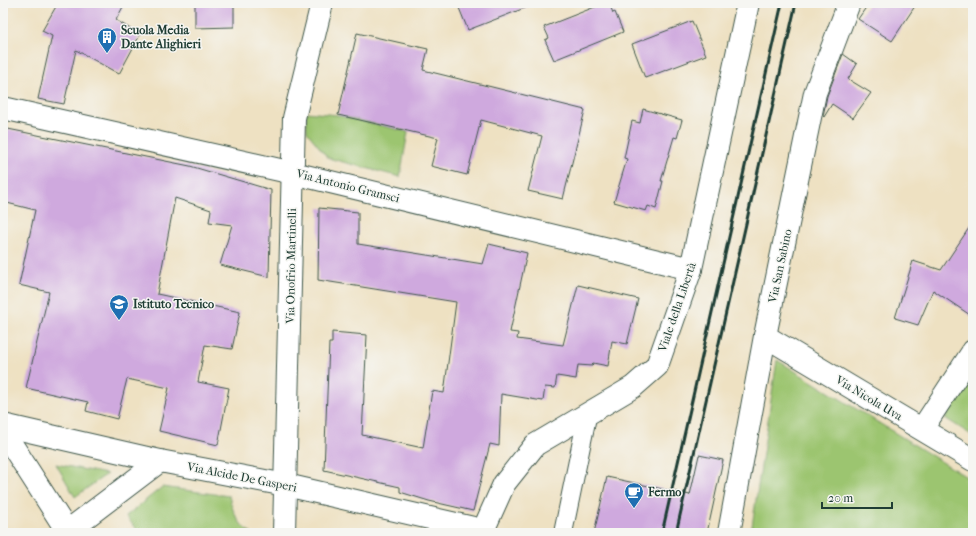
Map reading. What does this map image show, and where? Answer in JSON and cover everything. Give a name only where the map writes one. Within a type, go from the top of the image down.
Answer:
[{"type":"street","name":"Via Onofrio Martinelli","points":[[284,533],[294,118],[322,3]]},
{"type":"street","name":"Viale della Libertà","points":[[482,531],[504,484],[535,445],[588,412],[633,387],[656,366],[691,269],[747,3]]},
{"type":"street","name":"Via San Sabino","points":[[729,533],[765,336],[815,93],[849,3]]},
{"type":"street","name":"Via Antonio Gramsci","points":[[3,108],[293,173],[691,269]]},
{"type":"street","name":"Via Nicola Uva","points":[[765,336],[973,460]]},
{"type":"street","points":[[922,429],[973,351]]},
{"type":"street","points":[[563,533],[588,412]]},
{"type":"street","name":"Via Alcide De Gasperi","points":[[3,425],[160,461],[286,485],[482,531]]},
{"type":"street","points":[[3,431],[66,532],[160,461]]},
{"type":"green space","points":[[306,112],[338,115],[408,132],[400,177],[328,158],[307,132]]},
{"type":"green space","points":[[777,360],[973,481],[973,533],[751,533]]},
{"type":"green space","points":[[971,378],[973,378],[973,436],[945,418]]},
{"type":"green space","points":[[56,464],[107,474],[75,497]]},
{"type":"green space","points":[[162,487],[229,496],[236,517],[251,533],[139,533],[126,516]]},
{"type":"building","name":"Scuola Media Dante Alighieri","points":[[58,3],[125,3],[116,20],[140,35],[119,74],[76,50],[64,104],[38,99],[52,36],[42,31]]},
{"type":"building","name":"Scuola Media Dante Alighieri","points":[[195,3],[234,3],[234,27],[195,28]]},
{"type":"building","points":[[457,3],[535,3],[535,4],[468,30]]},
{"type":"building","points":[[605,3],[609,3],[613,13],[615,12],[623,32],[554,60],[545,40],[549,38],[544,27]]},
{"type":"building","points":[[869,3],[917,3],[892,41],[858,19]]},
{"type":"building","points":[[692,21],[706,55],[645,78],[632,44]]},
{"type":"building","points":[[357,33],[428,49],[423,70],[585,110],[563,199],[528,191],[542,136],[481,120],[467,175],[431,166],[438,138],[338,115]]},
{"type":"building","points":[[843,54],[857,64],[848,79],[871,93],[853,118],[832,104],[824,117],[827,96]]},
{"type":"building","points":[[643,109],[682,120],[677,138],[674,137],[661,181],[663,181],[656,209],[648,206],[646,211],[614,202],[627,159],[624,158],[632,121],[640,123]]},
{"type":"building","points":[[3,128],[190,166],[271,190],[269,277],[220,265],[232,225],[209,222],[211,210],[175,198],[157,294],[240,312],[232,349],[205,345],[198,382],[229,388],[218,445],[159,431],[169,388],[127,379],[117,419],[86,411],[88,402],[26,388],[49,292],[19,285],[35,210],[3,202]]},
{"type":"building","points":[[319,208],[358,212],[358,244],[483,264],[489,244],[527,253],[510,332],[518,333],[517,339],[563,345],[578,285],[638,299],[627,344],[612,341],[608,366],[593,363],[592,366],[578,365],[576,379],[557,376],[555,388],[545,387],[543,401],[501,394],[499,446],[490,444],[473,511],[429,501],[400,492],[400,487],[324,470],[329,343],[332,343],[332,332],[367,335],[362,435],[423,448],[432,391],[444,393],[456,302],[318,280]]},
{"type":"building","points":[[973,222],[973,317],[933,290],[918,325],[895,318],[913,261],[941,270]]},
{"type":"building","points":[[699,455],[723,460],[707,533],[594,533],[607,477],[690,495]]},
{"type":"railway","points":[[662,533],[782,3]]},
{"type":"railway","points":[[676,533],[796,3]]},
{"type":"place","name":"Scuola Media Dante Alighieri","points":[[107,54]]},
{"type":"place","name":"Istituto Tecnico","points":[[119,321]]},
{"type":"place","name":"Fermo","points":[[634,509]]}]
